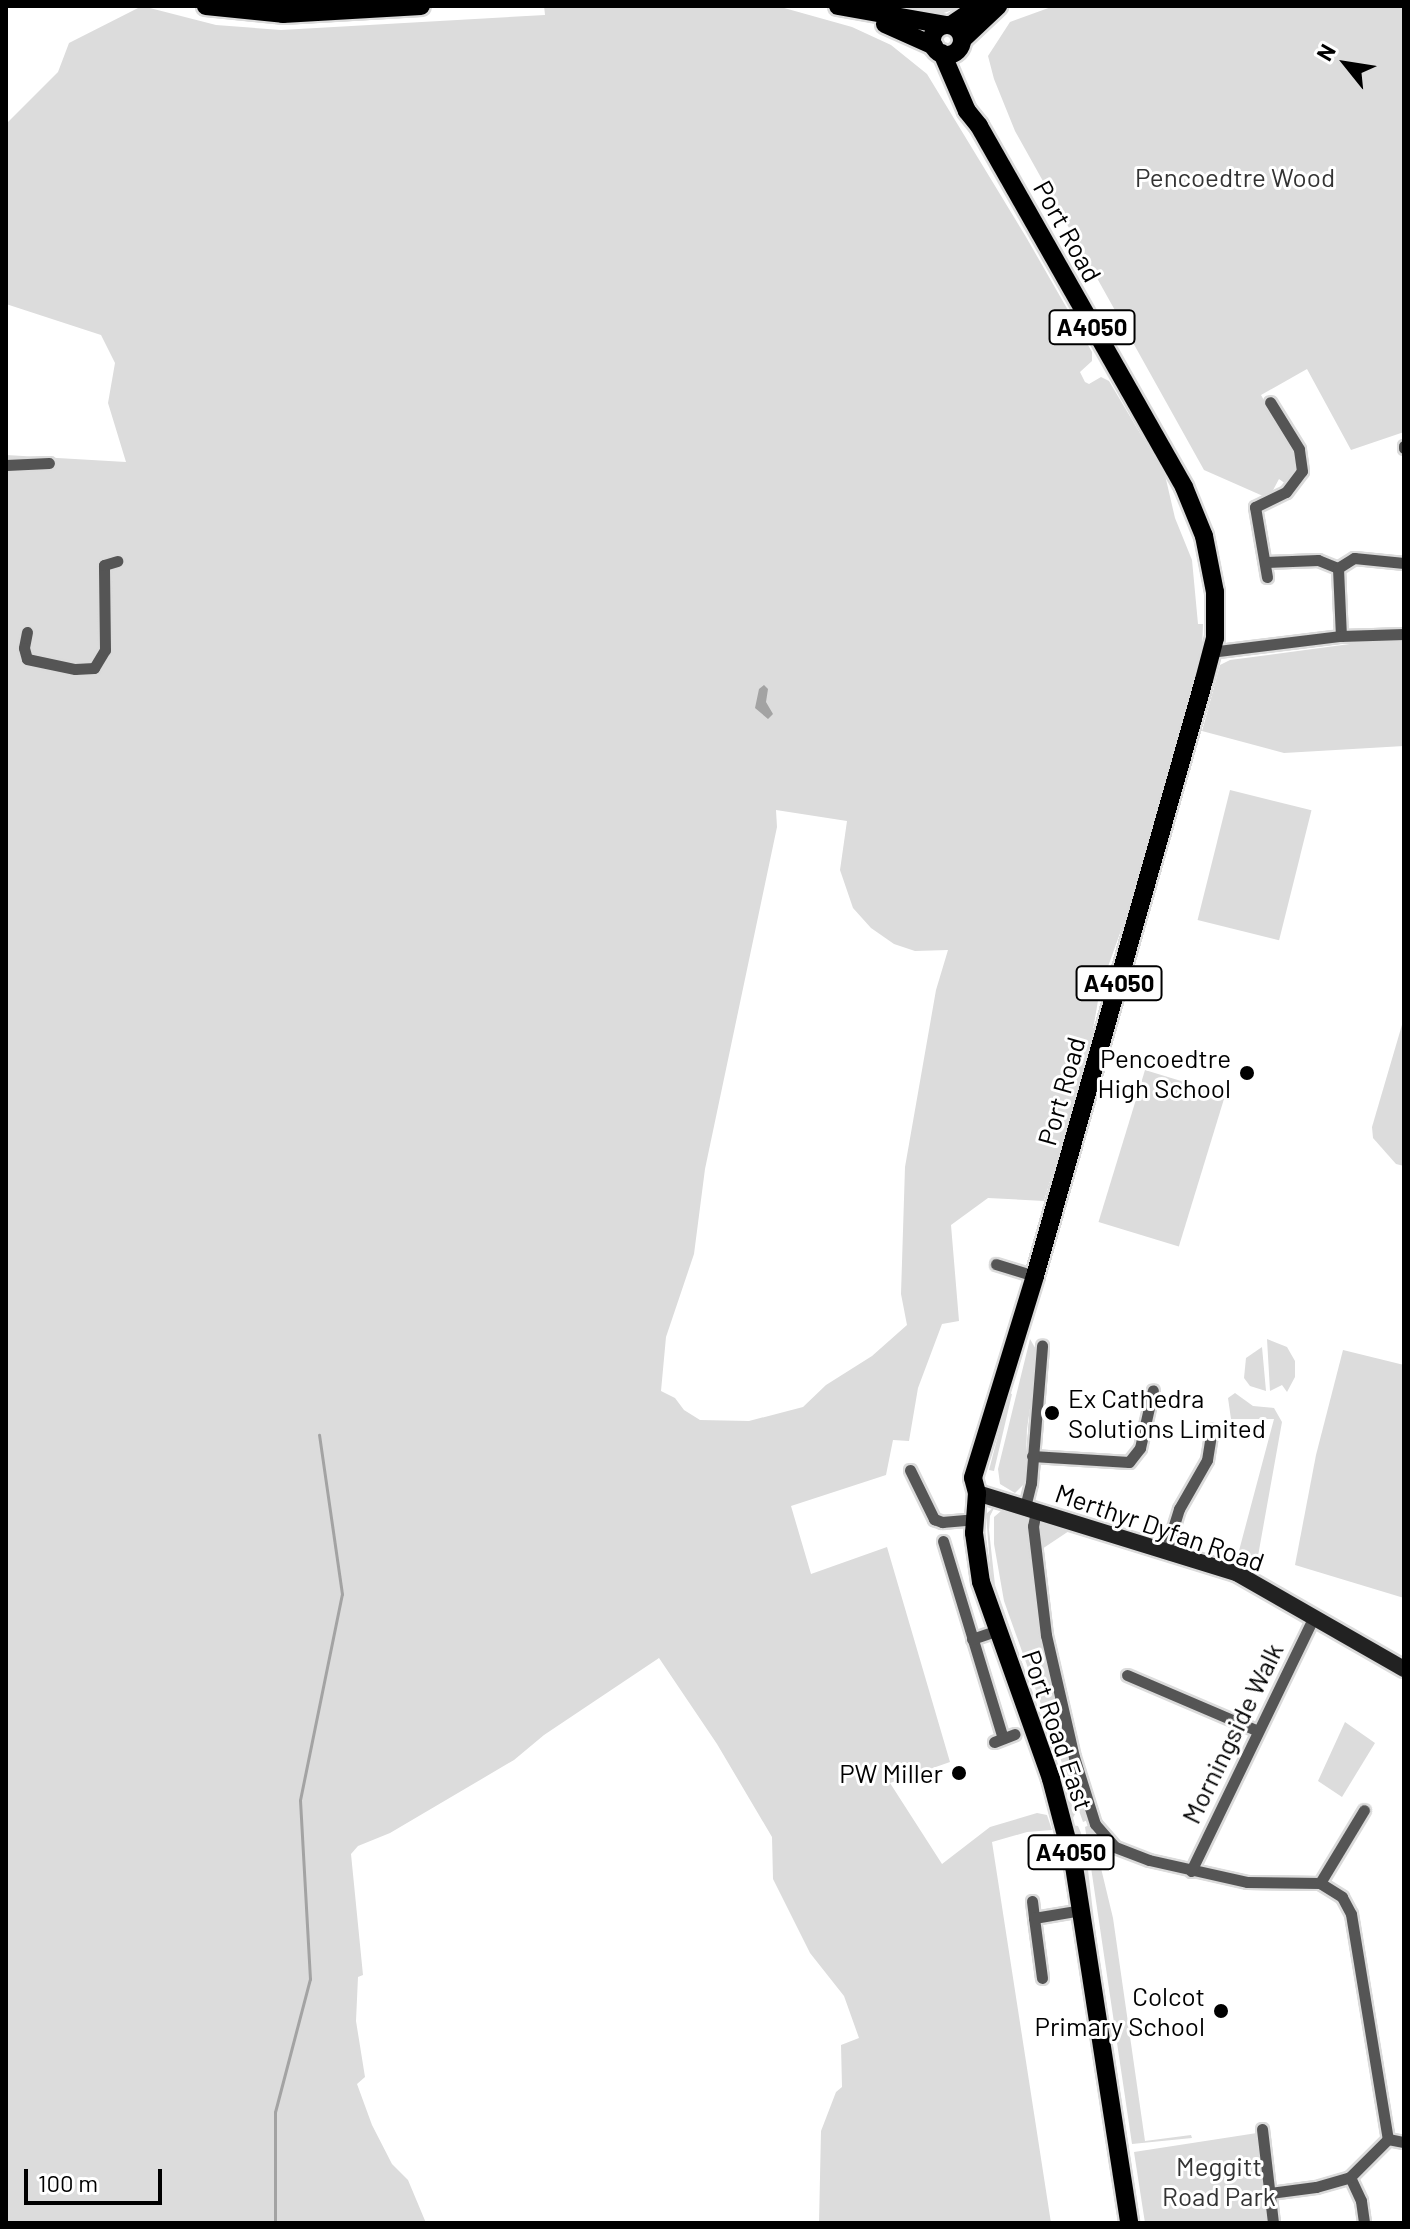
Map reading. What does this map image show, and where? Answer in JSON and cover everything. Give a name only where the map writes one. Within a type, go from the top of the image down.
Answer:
[{"type":"main road","points":[[206,6],[283,14],[421,6]]},
{"type":"main road","points":[[949,40],[979,6]]},
{"type":"main road","points":[[949,40],[998,6]]},
{"type":"main road","points":[[842,7],[949,40]]},
{"type":"main road","name":"Port Road","points":[[949,40],[979,126],[1178,475],[1200,531],[1206,638],[1210,652],[998,1405],[983,1480],[977,1493]]},
{"type":"main road","name":"Port Road East","points":[[977,1493],[974,1519],[979,1571],[995,1631],[1054,1788],[1082,1910],[1129,2223]]},
{"type":"street","points":[[1267,577],[1255,507],[1286,492],[1302,471],[1299,449],[1270,402]]},
{"type":"street","points":[[6,465],[49,463]]},
{"type":"street","points":[[1338,568],[1354,558],[1404,563]]},
{"type":"street","points":[[1266,562],[1318,560],[1338,568]]},
{"type":"street","points":[[27,632],[24,648],[27,659],[75,669],[94,668],[105,650],[104,565],[117,561]]},
{"type":"street","points":[[1338,568],[1341,636]]},
{"type":"street","points":[[1210,652],[1341,636],[1404,634]]},
{"type":"street","points":[[996,1264],[1035,1276]]},
{"type":"street","name":"Port Road East","points":[[1042,1345],[1030,1509],[1043,1617],[1067,1731],[1091,1816],[1103,1837],[1115,1847],[1191,1871]]},
{"type":"street","points":[[1032,1456],[1129,1462],[1140,1448],[1153,1390]]},
{"type":"street","points":[[1166,1551],[1179,1509],[1207,1460],[1212,1429]]},
{"type":"street","points":[[910,1470],[934,1519],[942,1522],[974,1519]]},
{"type":"street","name":"Merthyr Dyfan Road","points":[[977,1493],[1249,1579],[1404,1669]]},
{"type":"street","points":[[943,1541],[1004,1738]]},
{"type":"street","name":"Morningside Walk","points":[[1191,1871],[1314,1616]]},
{"type":"street","points":[[972,1639],[995,1631]]},
{"type":"street","points":[[1127,1675],[1258,1731]]},
{"type":"street","points":[[1320,1883],[1364,1810]]},
{"type":"street","points":[[1191,1871],[1247,1882],[1320,1883],[1342,1897],[1351,1914],[1388,2139]]},
{"type":"street","points":[[1032,1901],[1044,1972]]},
{"type":"street","points":[[1034,1918],[1082,1910]]},
{"type":"street","points":[[1262,2129],[1273,2223]]},
{"type":"street","points":[[1388,2139],[1404,2142]]},
{"type":"street","points":[[1270,2193],[1316,2187],[1350,2177],[1388,2139]]},
{"type":"street","points":[[1350,2177],[1361,2201],[1364,2223]]},
{"type":"green space","points":[[142,6],[216,25],[281,30],[545,15],[544,6],[777,6],[852,27],[891,45],[927,74],[1092,352],[1092,361],[1080,372],[1085,382],[1089,384],[1101,377],[1109,381],[1165,475],[1175,518],[1192,560],[1198,624],[1203,624],[1202,650],[1138,883],[1100,989],[1089,1053],[1044,1201],[988,1198],[951,1225],[959,1321],[942,1324],[918,1388],[909,1441],[893,1440],[886,1475],[791,1506],[811,1574],[887,1547],[950,1762],[890,1783],[942,1864],[990,1827],[1037,1813],[1047,1815],[1052,1830],[1027,1832],[992,1842],[1051,2223],[819,2223],[821,2131],[836,2092],[842,2087],[841,2045],[859,2038],[844,1996],[810,1953],[773,1879],[772,1837],[717,1744],[659,1658],[544,1735],[514,1760],[390,1833],[358,1846],[351,1854],[363,1975],[358,1977],[356,2021],[365,2077],[357,2084],[372,2125],[392,2164],[408,2180],[426,2223],[6,2223],[6,455],[126,462],[108,403],[115,363],[101,335],[6,304],[6,124],[58,72],[69,43]],"holes":[[[776,810],[847,821],[840,870],[853,908],[871,928],[894,944],[915,951],[948,950],[936,990],[905,1167],[901,1294],[907,1325],[872,1356],[826,1385],[803,1407],[749,1421],[700,1420],[684,1410],[675,1398],[661,1391],[666,1337],[694,1254],[705,1169],[777,827]]]},
{"type":"green space","points":[[858,6],[964,6],[938,15]]},
{"type":"green space","name":"Pencoedtre Wood","points":[[1054,6],[1404,6],[1404,432],[1351,450],[1307,369],[1261,395],[1287,441],[1294,444],[1296,467],[1286,484],[1279,479],[1271,494],[1263,496],[1204,470],[1015,131],[994,79],[988,56],[1010,22]]},
{"type":"green space","points":[[1387,639],[1404,640],[1404,746],[1284,753],[1202,731],[1220,665],[1230,660]]},
{"type":"green space","points":[[1230,790],[1312,810],[1279,940],[1198,920]]},
{"type":"green space","points":[[1404,1018],[1404,1166],[1396,1164],[1373,1138],[1372,1127]]},
{"type":"green space","points":[[1145,1070],[1225,1095],[1179,1247],[1099,1222]]},
{"type":"green space","points":[[1030,1339],[1038,1353],[1027,1429],[1025,1483],[1015,1493],[1000,1484],[998,1469]]},
{"type":"green space","points":[[1267,1339],[1287,1347],[1295,1361],[1295,1377],[1287,1392],[1282,1385],[1270,1391]]},
{"type":"green space","points":[[1262,1347],[1266,1391],[1250,1386],[1244,1378],[1246,1358]]},
{"type":"green space","points":[[1343,1350],[1404,1365],[1404,1598],[1295,1565],[1316,1455]]},
{"type":"green space","points":[[1009,1393],[1012,1394],[994,1471],[989,1470]]},
{"type":"green space","points":[[1235,1393],[1253,1406],[1274,1408],[1282,1422],[1258,1556],[1249,1565],[1236,1562],[1274,1419],[1231,1419],[1228,1398]]},
{"type":"green space","points":[[995,1506],[990,1516],[989,1530],[995,1585],[1075,1814],[1073,1818],[992,1591],[986,1514]]},
{"type":"green space","points":[[1001,1511],[1030,1519],[1073,1769],[1088,1820],[1083,1822],[1004,1601],[994,1544],[994,1517]]},
{"type":"green space","points":[[1037,1521],[1069,1531],[1039,1551]]},
{"type":"green space","points":[[1345,1722],[1375,1743],[1342,1797],[1318,1781]]},
{"type":"green space","points":[[1070,1825],[1078,1826],[1081,1833],[1088,1870],[1102,1987],[1140,2223],[1135,2223]]},
{"type":"green space","points":[[1089,1825],[1109,1850],[1100,1864],[1113,1918],[1145,2141],[1191,2135],[1192,2138],[1132,2144],[1085,1827]]},
{"type":"green space","name":"Meggitt Road Park","points":[[1257,2133],[1266,2223],[1145,2223],[1134,2152]]},
{"type":"shaded area","points":[[764,685],[768,689],[766,702],[773,714],[768,719],[755,708],[759,689]]},
{"type":"waterway","points":[[275,2223],[275,2112],[310,1979],[300,1800],[342,1594],[319,1435]]},
{"type":"place","name":"Pencoedtre High School","points":[[1247,1073]]},
{"type":"place","name":"Ex Cathedra Solutions Limited","points":[[1052,1413]]},
{"type":"place","name":"PW Miller","points":[[959,1773]]},
{"type":"place","name":"Colcot Primary School","points":[[1221,2011]]}]
